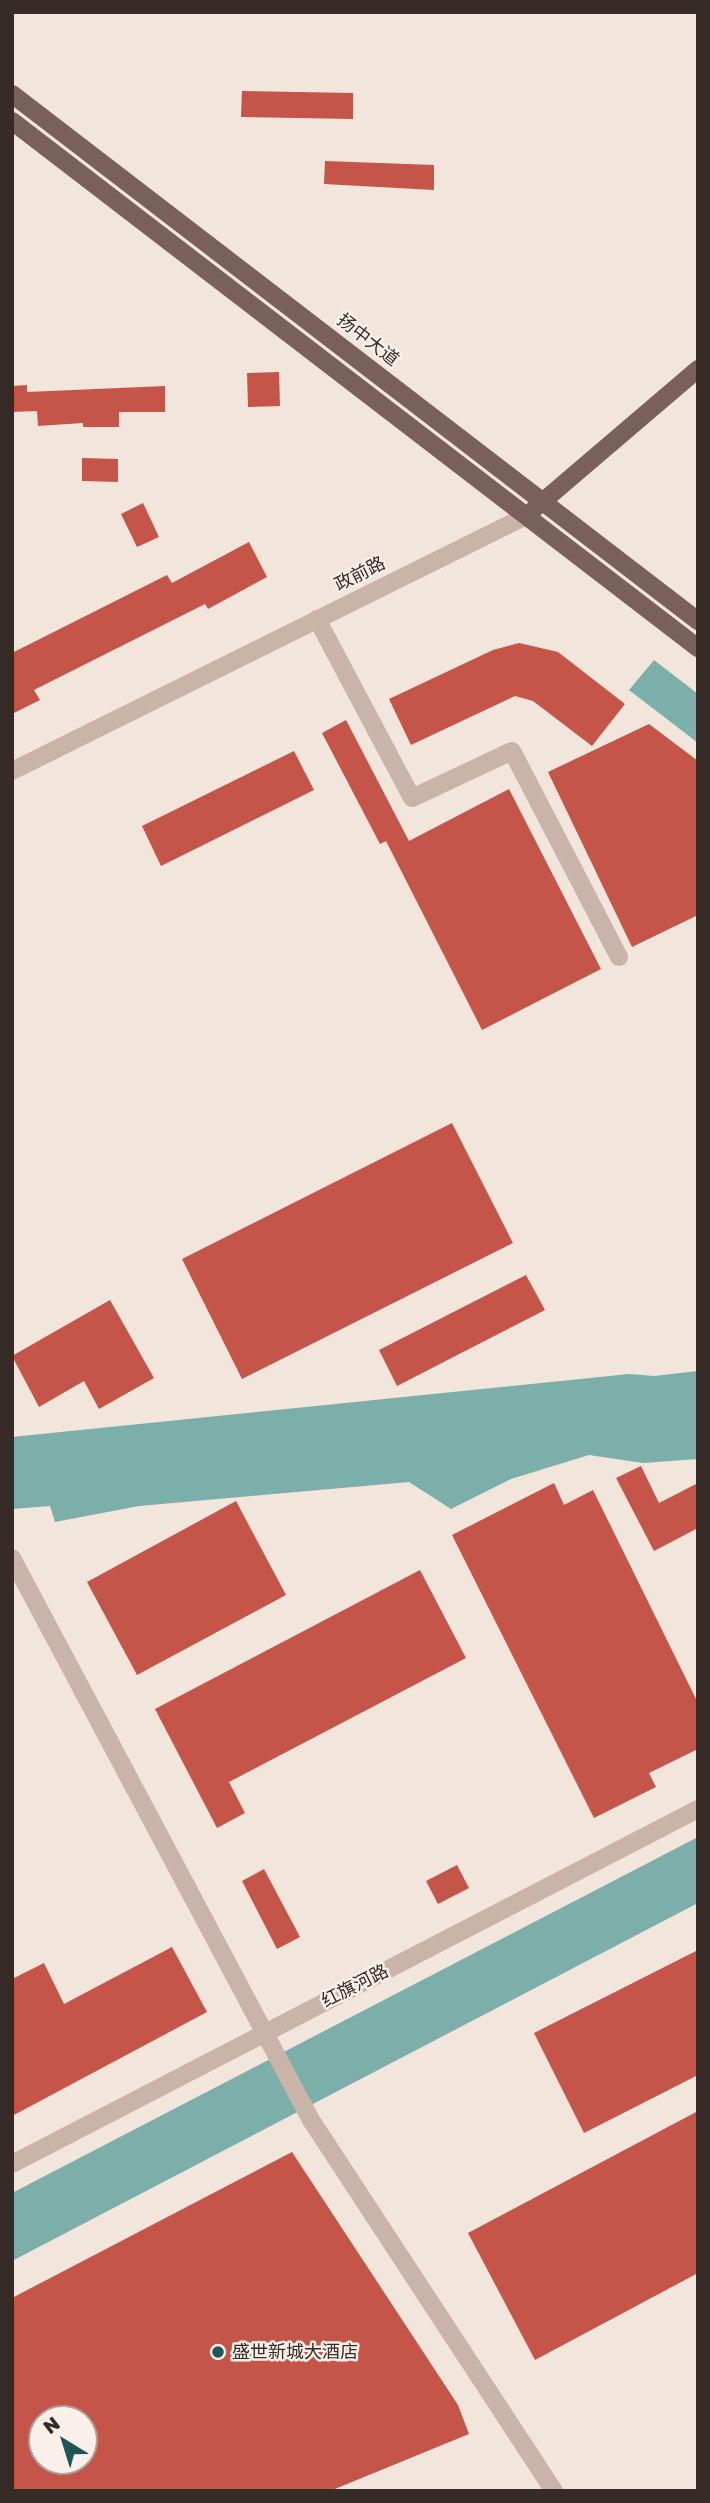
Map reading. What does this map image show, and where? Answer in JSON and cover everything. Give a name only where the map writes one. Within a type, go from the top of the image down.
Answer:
[{"type":"main road","name":"扬中大道","points":[[12,94],[698,621]]},
{"type":"main road","points":[[12,121],[698,648]]},
{"type":"main road","name":"政前路","points":[[526,516],[698,369]]},
{"type":"street","name":"政前路","points":[[12,771],[526,516]]},
{"type":"street","points":[[317,619],[412,798],[512,751],[619,957]]},
{"type":"street","points":[[12,1558],[311,2120],[554,2491]]},
{"type":"street","name":"红旗河路","points":[[12,2164],[268,2038],[698,1809]]},
{"type":"water","points":[[654,660],[698,694],[698,743],[629,690]]},
{"type":"water","points":[[698,1371],[698,1459],[643,1463],[589,1455],[511,1479],[451,1509],[409,1482],[139,1506],[55,1522],[50,1506],[12,1509],[12,1437],[629,1374],[654,1376]]},
{"type":"water","points":[[698,1837],[698,1903],[12,2261],[12,2193]]},
{"type":"building","points":[[242,91],[353,93],[353,119],[241,117]]},
{"type":"building","points":[[325,161],[434,165],[434,190],[324,184]]},
{"type":"building","points":[[279,372],[280,406],[248,407],[247,373]]},
{"type":"building","points":[[27,385],[27,392],[165,386],[165,412],[119,412],[119,427],[83,427],[83,423],[38,426],[37,411],[12,412],[12,386]]},
{"type":"building","points":[[82,458],[118,459],[118,482],[82,481]]},
{"type":"building","points":[[143,503],[159,537],[137,547],[121,514]]},
{"type":"building","points":[[249,542],[267,577],[208,609],[205,604],[34,690],[40,700],[12,714],[12,653],[167,575],[172,583]]},
{"type":"building","points":[[519,643],[558,652],[625,704],[592,746],[533,701],[515,696],[411,745],[389,699],[493,650]]},
{"type":"building","points":[[346,720],[409,841],[509,789],[601,969],[482,1030],[386,841],[380,844],[322,733]]},
{"type":"building","points":[[649,724],[698,761],[698,915],[632,947],[548,772]]},
{"type":"building","points":[[294,751],[314,790],[161,866],[142,826]]},
{"type":"building","points":[[452,1123],[513,1243],[242,1379],[182,1259]]},
{"type":"building","points":[[526,1275],[545,1310],[397,1386],[379,1350]]},
{"type":"building","points":[[110,1300],[154,1378],[99,1409],[84,1381],[39,1407],[12,1356]]},
{"type":"building","points":[[641,1466],[659,1503],[698,1483],[698,1528],[654,1551],[616,1478]]},
{"type":"building","points":[[554,1483],[564,1505],[593,1490],[698,1703],[698,1749],[649,1773],[656,1787],[594,1818],[452,1535]]},
{"type":"building","points":[[236,1501],[286,1595],[137,1675],[87,1582]]},
{"type":"building","points":[[420,1570],[466,1658],[229,1782],[245,1813],[217,1828],[155,1709]]},
{"type":"building","points":[[457,1865],[469,1888],[438,1904],[426,1881]]},
{"type":"building","points":[[264,1869],[300,1937],[277,1949],[242,1881]]},
{"type":"building","points":[[172,1947],[207,2012],[12,2116],[12,1979],[44,1963],[64,2004]]},
{"type":"building","points":[[698,1950],[698,2075],[584,2133],[534,2033]]},
{"type":"building","points":[[698,2111],[698,2273],[535,2360],[468,2233]]},
{"type":"building","name":"盛世新城大酒店","points":[[292,2152],[458,2405],[469,2434],[330,2491],[12,2491],[12,2298]]},
{"type":"place","name":"盛世新城大酒店","points":[[218,2352]]}]
